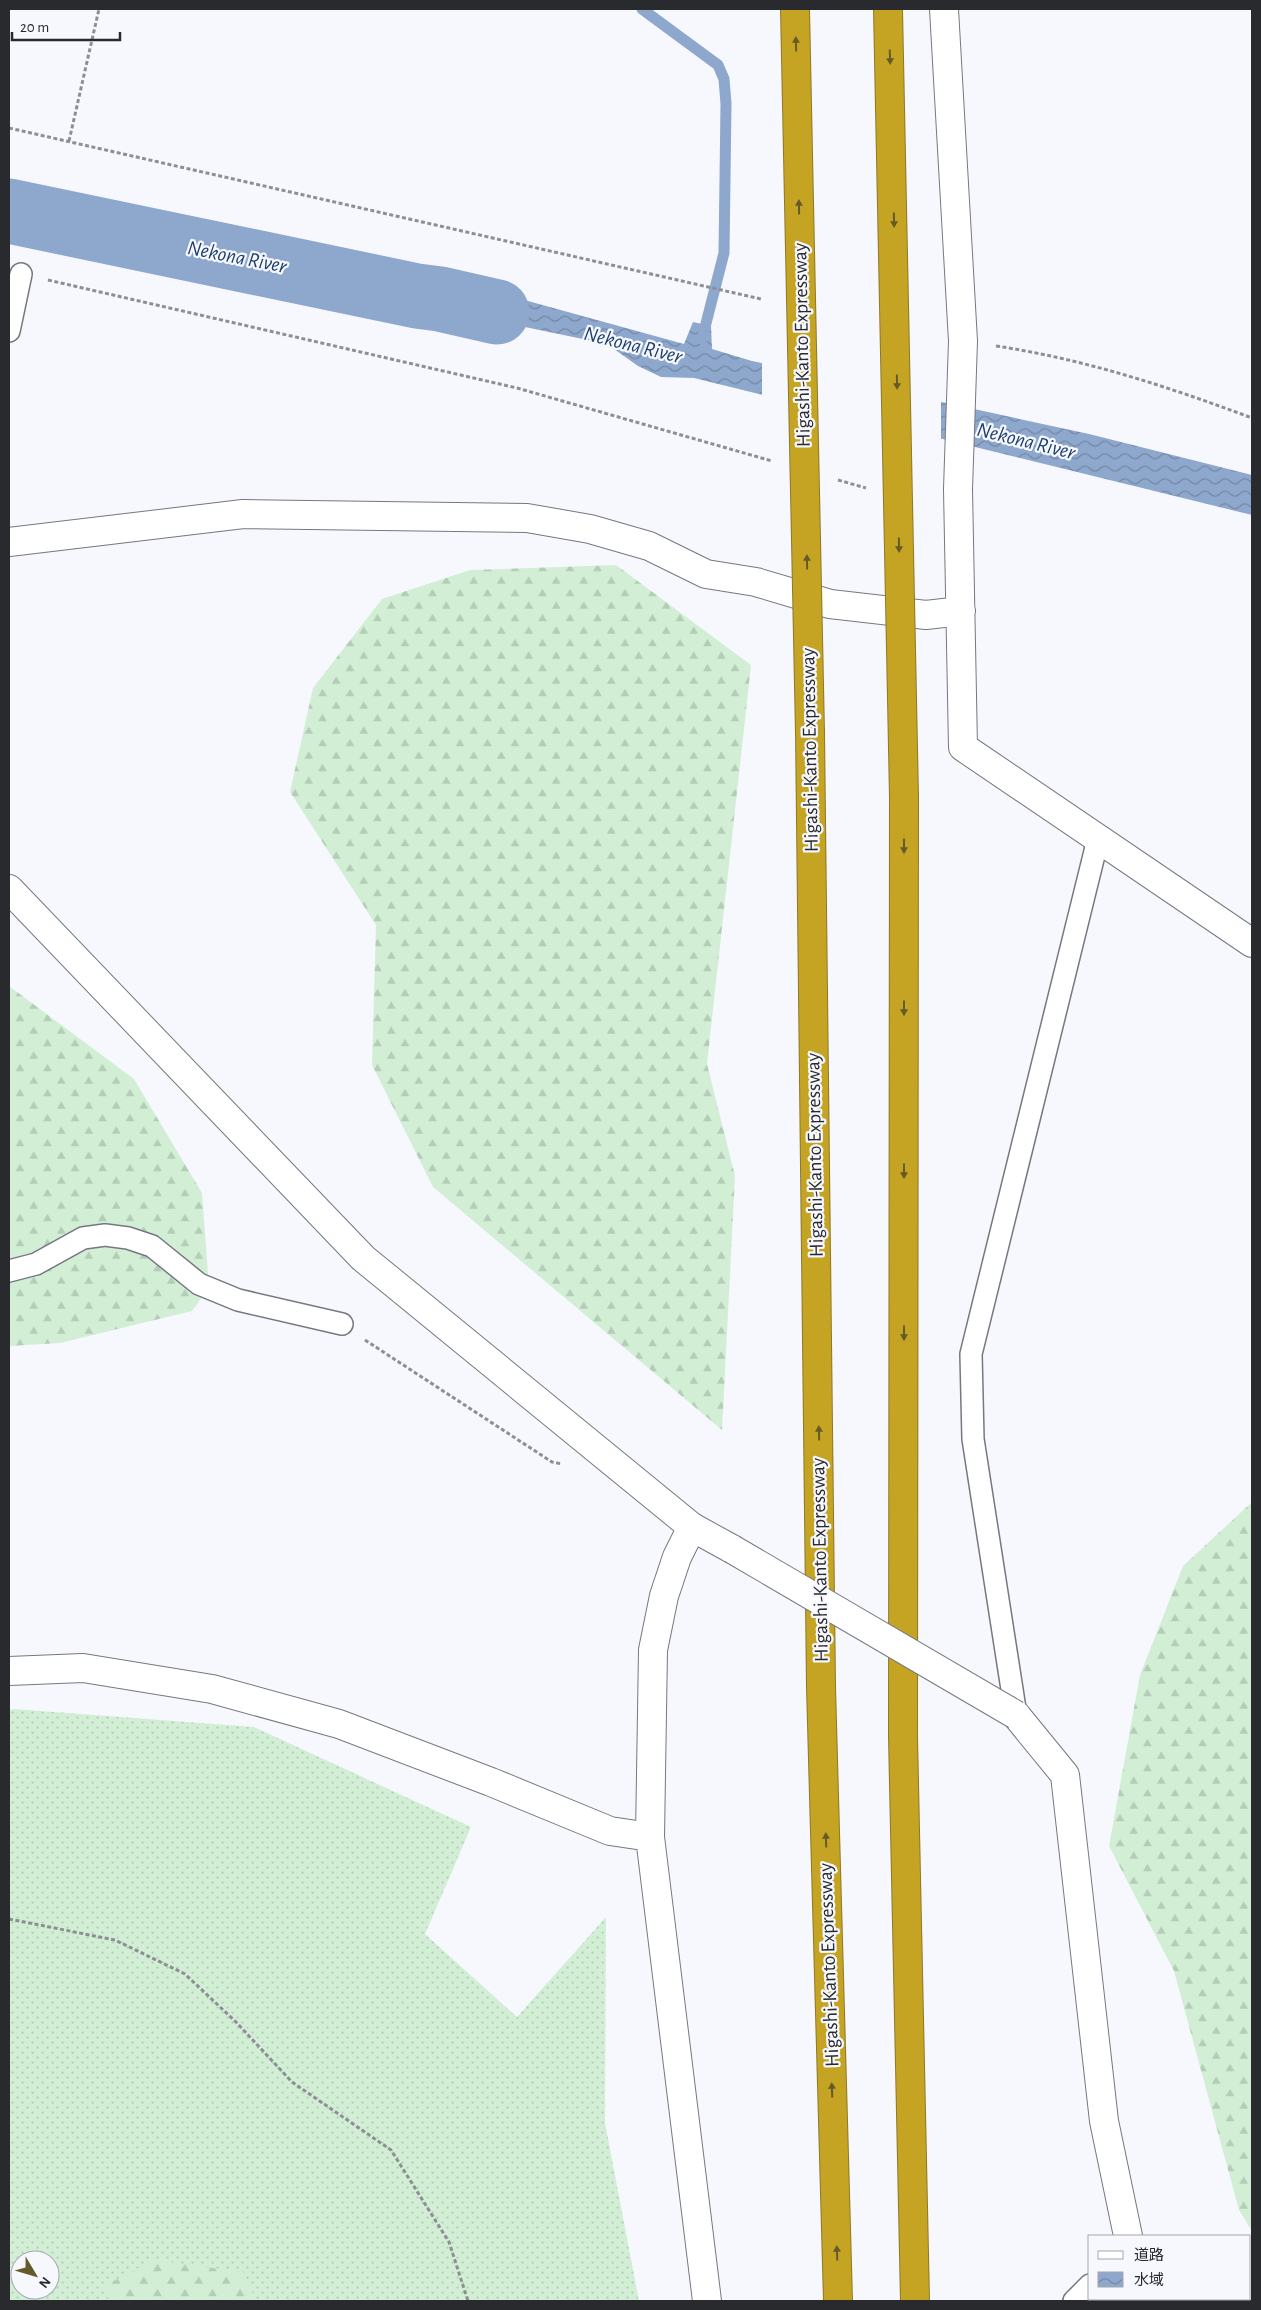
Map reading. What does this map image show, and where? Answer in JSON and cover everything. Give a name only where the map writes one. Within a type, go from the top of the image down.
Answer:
[{"type":"highway","name":"Higashi-Kanto Expressway","points":[[795,9],[810,733],[822,1687],[838,2301]]},
{"type":"highway","points":[[888,9],[904,797],[903,1736],[915,2301]]},
{"type":"street","points":[[944,9],[963,352],[958,489],[962,747],[1252,943]]},
{"type":"street","points":[[9,542],[243,514],[527,518],[599,531],[649,546],[706,574],[756,582],[830,604],[926,615],[961,611]]},
{"type":"street","points":[[9,889],[362,1258],[692,1527],[1016,1715],[1065,1775],[1104,2121],[1128,2235]]},
{"type":"street","points":[[692,1527],[677,1557],[664,1596],[653,1650],[650,1837],[707,2301]]},
{"type":"street","points":[[9,1671],[83,1668],[212,1689],[338,1724],[491,1782],[610,1831],[650,1837]]},
{"type":"lane","points":[[9,330],[21,274]]},
{"type":"lane","points":[[1016,1715],[973,1439],[971,1354],[1098,839]]},
{"type":"lane","points":[[9,1271],[36,1264],[83,1238],[105,1235],[128,1238],[152,1246],[199,1284],[238,1300],[342,1324]]},
{"type":"lane","points":[[1074,2301],[1088,2287]]},
{"type":"path","points":[[69,140],[99,9]]},
{"type":"path","points":[[9,128],[69,140],[761,299]]},
{"type":"path","points":[[21,274],[517,388],[776,462]]},
{"type":"path","points":[[963,352],[1040,352],[1113,370],[1252,418]]},
{"type":"path","points":[[834,479],[872,490]]},
{"type":"path","points":[[342,1324],[552,1462],[573,1466],[599,1450]]},
{"type":"path","points":[[9,1919],[115,1940],[185,1974],[236,2022],[292,2082],[391,2150],[449,2242],[468,2301]]},
{"type":"green space","points":[[616,565],[751,665],[707,1064],[735,1176],[722,1430],[433,1187],[372,1065],[376,925],[290,792],[313,688],[382,599],[470,570]]},
{"type":"green space","points":[[9,986],[134,1079],[202,1193],[209,1287],[192,1311],[60,1343],[9,1346]]},
{"type":"green space","points":[[1252,1502],[1252,2231],[1239,2210],[1174,1971],[1109,1846],[1140,1675],[1183,1566]]},
{"type":"green space","points":[[9,1710],[254,1727],[471,1827],[425,1934],[517,2017],[606,1917],[605,2123],[639,2301],[9,2301]]},
{"type":"green space","points":[[154,2260],[243,2272],[256,2301],[110,2301],[102,2287]]},
{"type":"water","points":[[438,282],[506,295],[684,344],[693,322],[711,326],[712,349],[752,361],[1089,434],[1252,475],[1252,515],[694,378],[661,377],[638,366],[607,344],[395,300]]},
{"type":"pier","points":[[762,360],[941,399],[941,442],[762,398]]},
{"type":"waterway","points":[[642,9],[718,65],[724,79],[726,104],[724,253],[702,339]]},
{"type":"waterway","name":"Nekona River","points":[[9,211],[497,312]]}]
